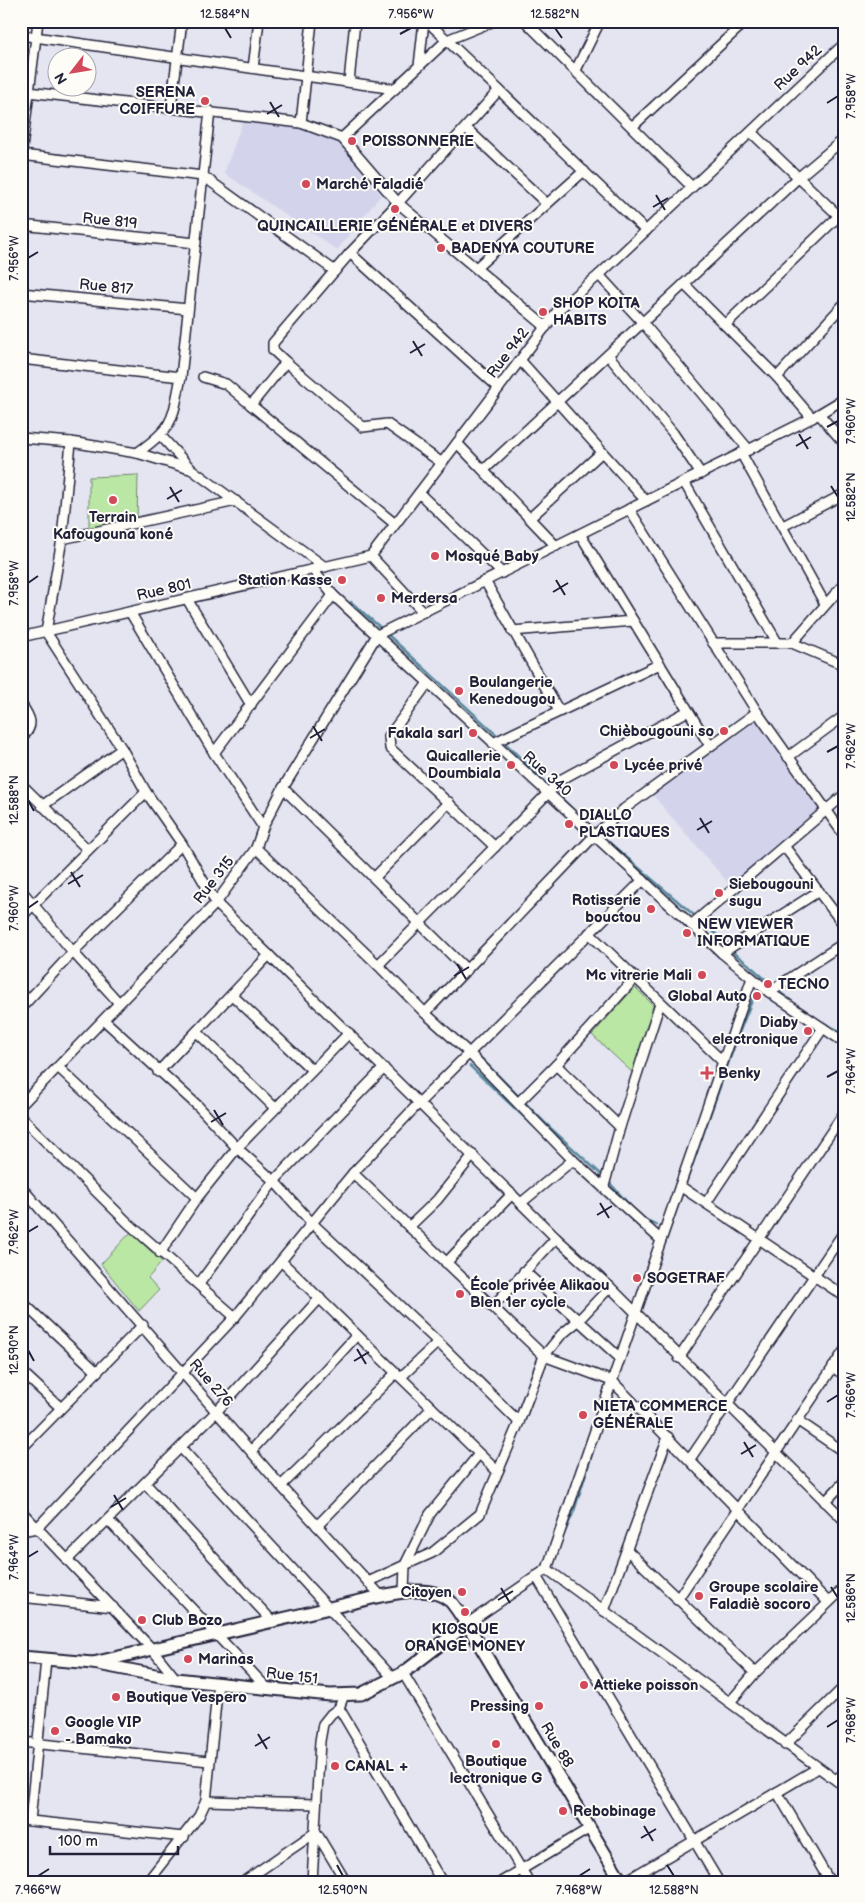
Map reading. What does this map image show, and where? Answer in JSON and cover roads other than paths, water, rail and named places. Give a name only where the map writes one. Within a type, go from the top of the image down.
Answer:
[{"type":"main road","name":"Rue 88","points":[[93,1663],[332,1609],[381,1596],[426,1591],[449,1601],[467,1624],[623,1882]]},
{"type":"main road","name":"Rue 151","points":[[93,1663],[176,1678],[218,1683],[330,1695],[361,1694],[398,1675],[467,1624]]},
{"type":"main road","points":[[21,1657],[93,1663]]},
{"type":"street","points":[[38,21],[21,155],[203,176],[335,271]]},
{"type":"street","points":[[172,106],[182,21]]},
{"type":"street","points":[[253,68],[259,21]]},
{"type":"street","points":[[302,123],[312,21]]},
{"type":"street","points":[[348,82],[355,21]]},
{"type":"street","points":[[426,21],[646,231]]},
{"type":"street","points":[[419,66],[426,21]]},
{"type":"street","points":[[342,138],[447,40],[494,21]]},
{"type":"street","points":[[526,21],[692,187]]},
{"type":"street","points":[[576,70],[600,21]]},
{"type":"street","points":[[632,126],[746,21]]},
{"type":"street","points":[[21,35],[395,89]]},
{"type":"street","name":"Rue 942","points":[[371,556],[559,309],[599,276],[844,44]]},
{"type":"street","points":[[442,463],[387,424],[363,427],[286,362],[273,350],[272,345],[350,253],[398,203],[499,90]]},
{"type":"street","points":[[28,92],[172,106],[302,123],[342,138],[398,203],[546,327]]},
{"type":"street","points":[[136,452],[161,436],[173,419],[181,377],[210,111]]},
{"type":"street","points":[[466,128],[547,204]]},
{"type":"street","points":[[725,325],[842,216],[751,132]]},
{"type":"street","points":[[485,469],[799,177],[844,139]]},
{"type":"street","points":[[476,268],[584,171]]},
{"type":"street","name":"Rue 819","points":[[21,225],[196,243]]},
{"type":"street","points":[[350,253],[499,388]]},
{"type":"street","points":[[599,276],[642,323],[745,452],[825,604]]},
{"type":"street","points":[[684,284],[844,443]]},
{"type":"street","name":"Rue 817","points":[[21,293],[188,310]]},
{"type":"street","points":[[777,377],[844,304]]},
{"type":"street","points":[[608,355],[672,433],[701,474]]},
{"type":"street","points":[[21,359],[181,377]]},
{"type":"street","points":[[520,360],[646,501]]},
{"type":"street","points":[[251,404],[286,362]]},
{"type":"street","points":[[203,377],[226,384],[396,524]]},
{"type":"street","points":[[377,635],[745,452],[816,416],[844,399]]},
{"type":"street","points":[[161,436],[191,469],[325,567]]},
{"type":"street","points":[[21,438],[71,442],[136,452],[191,469]]},
{"type":"street","points":[[71,442],[62,539],[46,632],[122,749],[146,792],[182,844],[216,902],[556,1238],[610,1287],[679,1358],[844,1520]]},
{"type":"street","points":[[457,443],[485,469],[556,546]]},
{"type":"street","points":[[530,518],[602,452]]},
{"type":"street","points":[[684,482],[777,642]]},
{"type":"street","points":[[419,493],[502,573]]},
{"type":"street","points":[[783,526],[844,494]]},
{"type":"street","points":[[62,539],[236,501]]},
{"type":"street","points":[[630,509],[757,712],[844,836]]},
{"type":"street","points":[[580,534],[710,746]]},
{"type":"street","points":[[371,556],[423,612]]},
{"type":"street","name":"Rue 801","points":[[21,637],[371,556]]},
{"type":"street","name":"Rue 340","points":[[312,570],[333,594],[428,683],[722,953],[769,992],[840,1040]]},
{"type":"street","points":[[485,581],[559,711]]},
{"type":"street","points":[[792,643],[844,584]]},
{"type":"street","points":[[214,753],[333,594]]},
{"type":"street","points":[[186,599],[251,705]]},
{"type":"street","points":[[130,612],[214,753],[262,826]]},
{"type":"street","points":[[512,631],[633,621]]},
{"type":"street","name":"Rue 315","points":[[21,1105],[105,1021],[119,1003],[216,902],[256,848],[262,826],[283,788],[377,635]]},
{"type":"street","points":[[714,643],[792,643],[844,665]]},
{"type":"street","points":[[493,743],[660,664]]},
{"type":"street","points":[[428,683],[389,736],[390,748],[495,847]]},
{"type":"street","points":[[21,704],[30,717],[32,724],[29,732],[21,738]]},
{"type":"street","points":[[378,965],[562,780],[688,711]]},
{"type":"street","points":[[425,1013],[595,836],[624,809],[757,712]]},
{"type":"street","points":[[788,757],[844,716]]},
{"type":"street","points":[[42,806],[122,749]]},
{"type":"street","points":[[21,784],[87,849]]},
{"type":"street","points":[[283,788],[376,877],[467,970]]},
{"type":"street","points":[[21,917],[146,792]]},
{"type":"street","points":[[691,925],[844,795]]},
{"type":"street","points":[[376,877],[448,802]]},
{"type":"street","points":[[21,1008],[73,952],[182,844]]},
{"type":"street","points":[[784,846],[844,925]]},
{"type":"street","points":[[256,848],[378,965],[425,1013],[468,1052],[573,1160],[604,1186],[661,1240]]},
{"type":"street","points":[[21,1531],[36,1528],[235,1317],[353,1173],[468,1052],[643,880]]},
{"type":"street","points":[[21,890],[119,1003]]},
{"type":"street","points":[[722,953],[819,891]]},
{"type":"street","points":[[589,933],[723,1062]]},
{"type":"street","points":[[769,992],[844,943]]},
{"type":"street","points":[[158,1072],[270,955]]},
{"type":"street","points":[[518,1103],[556,1065],[635,978]]},
{"type":"street","points":[[467,1624],[547,1569],[752,978]]},
{"type":"street","points":[[232,995],[312,1070]]},
{"type":"street","points":[[604,1186],[620,1128],[660,1003]]},
{"type":"street","points":[[105,1021],[158,1072],[198,1106],[237,1148],[274,1181],[311,1222],[438,1342],[519,1422]]},
{"type":"street","points":[[706,1203],[823,1028]]},
{"type":"street","points":[[840,1040],[844,1030]]},
{"type":"street","points":[[197,1032],[276,1108]]},
{"type":"street","points":[[160,1253],[197,1198],[237,1148],[349,1033]]},
{"type":"street","points":[[556,1065],[620,1128]]},
{"type":"street","points":[[59,1068],[197,1198]]},
{"type":"street","points":[[200,1284],[274,1181],[384,1068]]},
{"type":"street","points":[[679,1358],[844,1113]]},
{"type":"street","points":[[21,1117],[160,1253],[200,1284],[235,1317]]},
{"type":"street","points":[[409,1227],[437,1200],[473,1155]]},
{"type":"street","points":[[522,1203],[573,1160]]},
{"type":"street","points":[[353,1173],[544,1356],[612,1380],[828,1602]]},
{"type":"street","points":[[680,1186],[844,1296]]},
{"type":"street","name":"Rue 276","points":[[21,1187],[252,1450],[281,1486],[381,1596]]},
{"type":"street","points":[[446,1263],[512,1194]]},
{"type":"street","points":[[21,1203],[28,1196]]},
{"type":"street","points":[[690,1459],[844,1232]]},
{"type":"street","points":[[493,1306],[556,1238]]},
{"type":"street","points":[[280,1261],[497,1471]]},
{"type":"street","points":[[524,1271],[620,1358]]},
{"type":"street","points":[[368,1582],[432,1554],[480,1514],[519,1422],[544,1356],[561,1335],[578,1321],[610,1287]]},
{"type":"street","points":[[67,1560],[182,1448],[320,1298]]},
{"type":"street","points":[[21,1301],[97,1372]]},
{"type":"street","points":[[21,1449],[143,1325]]},
{"type":"street","points":[[252,1450],[357,1335]]},
{"type":"street","points":[[281,1486],[398,1375],[438,1342]]},
{"type":"street","points":[[677,1600],[844,1351]]},
{"type":"street","points":[[833,1367],[844,1374]]},
{"type":"street","points":[[21,1371],[61,1408]]},
{"type":"street","points":[[317,1526],[432,1408]]},
{"type":"street","points":[[797,1420],[844,1452]]},
{"type":"street","points":[[604,1610],[668,1437]]},
{"type":"street","points":[[182,1448],[332,1609],[398,1675],[529,1882]]},
{"type":"street","points":[[404,1592],[404,1565],[430,1514],[479,1454]]},
{"type":"street","points":[[825,1502],[844,1482]]},
{"type":"street","points":[[145,1483],[273,1622]]},
{"type":"street","points":[[21,1511],[113,1607],[176,1678]]},
{"type":"street","points":[[108,1520],[268,1688]]},
{"type":"street","points":[[627,1550],[755,1673]]},
{"type":"street","points":[[547,1569],[730,1702],[785,1745],[844,1786]]},
{"type":"street","points":[[536,1576],[720,1882]]},
{"type":"street","points":[[730,1702],[755,1673],[844,1588]]},
{"type":"street","points":[[21,1597],[113,1607]]},
{"type":"street","points":[[46,1660],[38,1744],[25,1820],[184,1836]]},
{"type":"street","points":[[147,1882],[199,1816],[206,1801],[218,1683]]},
{"type":"street","points":[[785,1745],[844,1687]]},
{"type":"street","points":[[312,1882],[323,1724],[339,1708],[344,1695]]},
{"type":"street","points":[[339,1708],[442,1882]]},
{"type":"street","points":[[21,1742],[210,1761]]},
{"type":"street","points":[[623,1882],[818,1768]]},
{"type":"street","points":[[836,1780],[844,1773]]},
{"type":"street","points":[[777,1792],[830,1882]]},
{"type":"street","points":[[206,1801],[316,1804]]},
{"type":"street","points":[[501,1882],[590,1828]]},
{"type":"street","points":[[244,1882],[316,1832]]},
{"type":"street","points":[[316,1832],[346,1882]]},
{"type":"waterway","points":[[351,602],[382,629]]},
{"type":"waterway","points":[[386,633],[500,738]]},
{"type":"waterway","points":[[504,742],[550,787]]},
{"type":"waterway","points":[[554,791],[591,827],[715,933],[727,948]]},
{"type":"waterway","points":[[731,951],[773,986]]},
{"type":"waterway","points":[[777,990],[800,1008]]},
{"type":"waterway","points":[[642,1307],[739,1033],[755,993]]},
{"type":"waterway","points":[[821,1022],[844,1033]]},
{"type":"waterway","points":[[480,1057],[545,1123],[604,1177]]},
{"type":"waterway","points":[[470,1066],[543,1135]]},
{"type":"waterway","points":[[608,1181],[635,1211]]},
{"type":"waterway","points":[[620,1208],[643,1230]]},
{"type":"waterway","points":[[644,1219],[657,1225]]},
{"type":"waterway","points":[[628,1350],[635,1327]]},
{"type":"waterway","points":[[564,1534],[574,1511],[598,1435]]},
{"type":"place","name":"SERENA COIFFURE","points":[[205,101]]},
{"type":"place","name":"POISSONNERIE","points":[[352,141]]},
{"type":"place","name":"Marché Faladié","points":[[306,184]]},
{"type":"place","name":"QUINCAILLERIE GÉNÉRALE et DIVERS","points":[[395,209]]},
{"type":"place","name":"BADENYA COUTURE","points":[[441,248]]},
{"type":"place","name":"SHOP KOITA HABITS","points":[[543,312]]},
{"type":"place","name":"Terrain Kafougouna koné","points":[[113,500]]},
{"type":"place","name":"Mosqué Baby","points":[[435,556]]},
{"type":"place","name":"Station Kasse","points":[[342,580]]},
{"type":"place","name":"Merdersa","points":[[381,598]]},
{"type":"place","name":"Boulangerie Kenedougou","points":[[459,691]]},
{"type":"place","name":"Chièbougouni so","points":[[724,731]]},
{"type":"place","name":"Fakala sarl","points":[[473,733]]},
{"type":"place","name":"Quicallerie Doumbiala","points":[[511,765]]},
{"type":"place","name":"Lycée privé","points":[[614,765]]},
{"type":"place","name":"DIALLO PLASTIQUES","points":[[569,824]]},
{"type":"place","name":"Siebougouni sugu","points":[[719,893]]},
{"type":"place","name":"Rotisserie bouctou","points":[[651,909]]},
{"type":"place","name":"NEW VIEWER INFORMATIQUE","points":[[687,933]]},
{"type":"place","name":"Mc vitrerie Mali","points":[[702,975]]},
{"type":"place","name":"TECNO","points":[[768,984]]},
{"type":"place","name":"Global Auto","points":[[757,996]]},
{"type":"place","name":"Diaby electronique","points":[[808,1031]]},
{"type":"place","name":"Benky","points":[[707,1073]]},
{"type":"place","name":"SOGETRAF","points":[[637,1278]]},
{"type":"place","name":"École privée Alikaou Blen 1er cycle","points":[[460,1294]]},
{"type":"place","name":"NIETA COMMERCE GÉNÉRALE","points":[[583,1415]]},
{"type":"place","name":"Citoyen","points":[[462,1592]]},
{"type":"place","name":"Groupe scolaire Faladiè socoro","points":[[699,1596]]},
{"type":"place","name":"KIOSQUE ORANGE MONEY","points":[[465,1612]]},
{"type":"place","name":"Club Bozo","points":[[142,1620]]},
{"type":"place","name":"Marinas","points":[[188,1659]]},
{"type":"place","name":"Attieke poisson","points":[[584,1685]]},
{"type":"place","name":"Boutique Vespero","points":[[116,1697]]},
{"type":"place","name":"Pressing","points":[[539,1706]]},
{"type":"place","name":"Google VIP - Bamako","points":[[55,1731]]},
{"type":"place","name":"Boutique lectronique G","points":[[496,1744]]},
{"type":"place","name":"CANAL +","points":[[335,1766]]},
{"type":"place","name":"Rebobinage","points":[[563,1811]]}]
